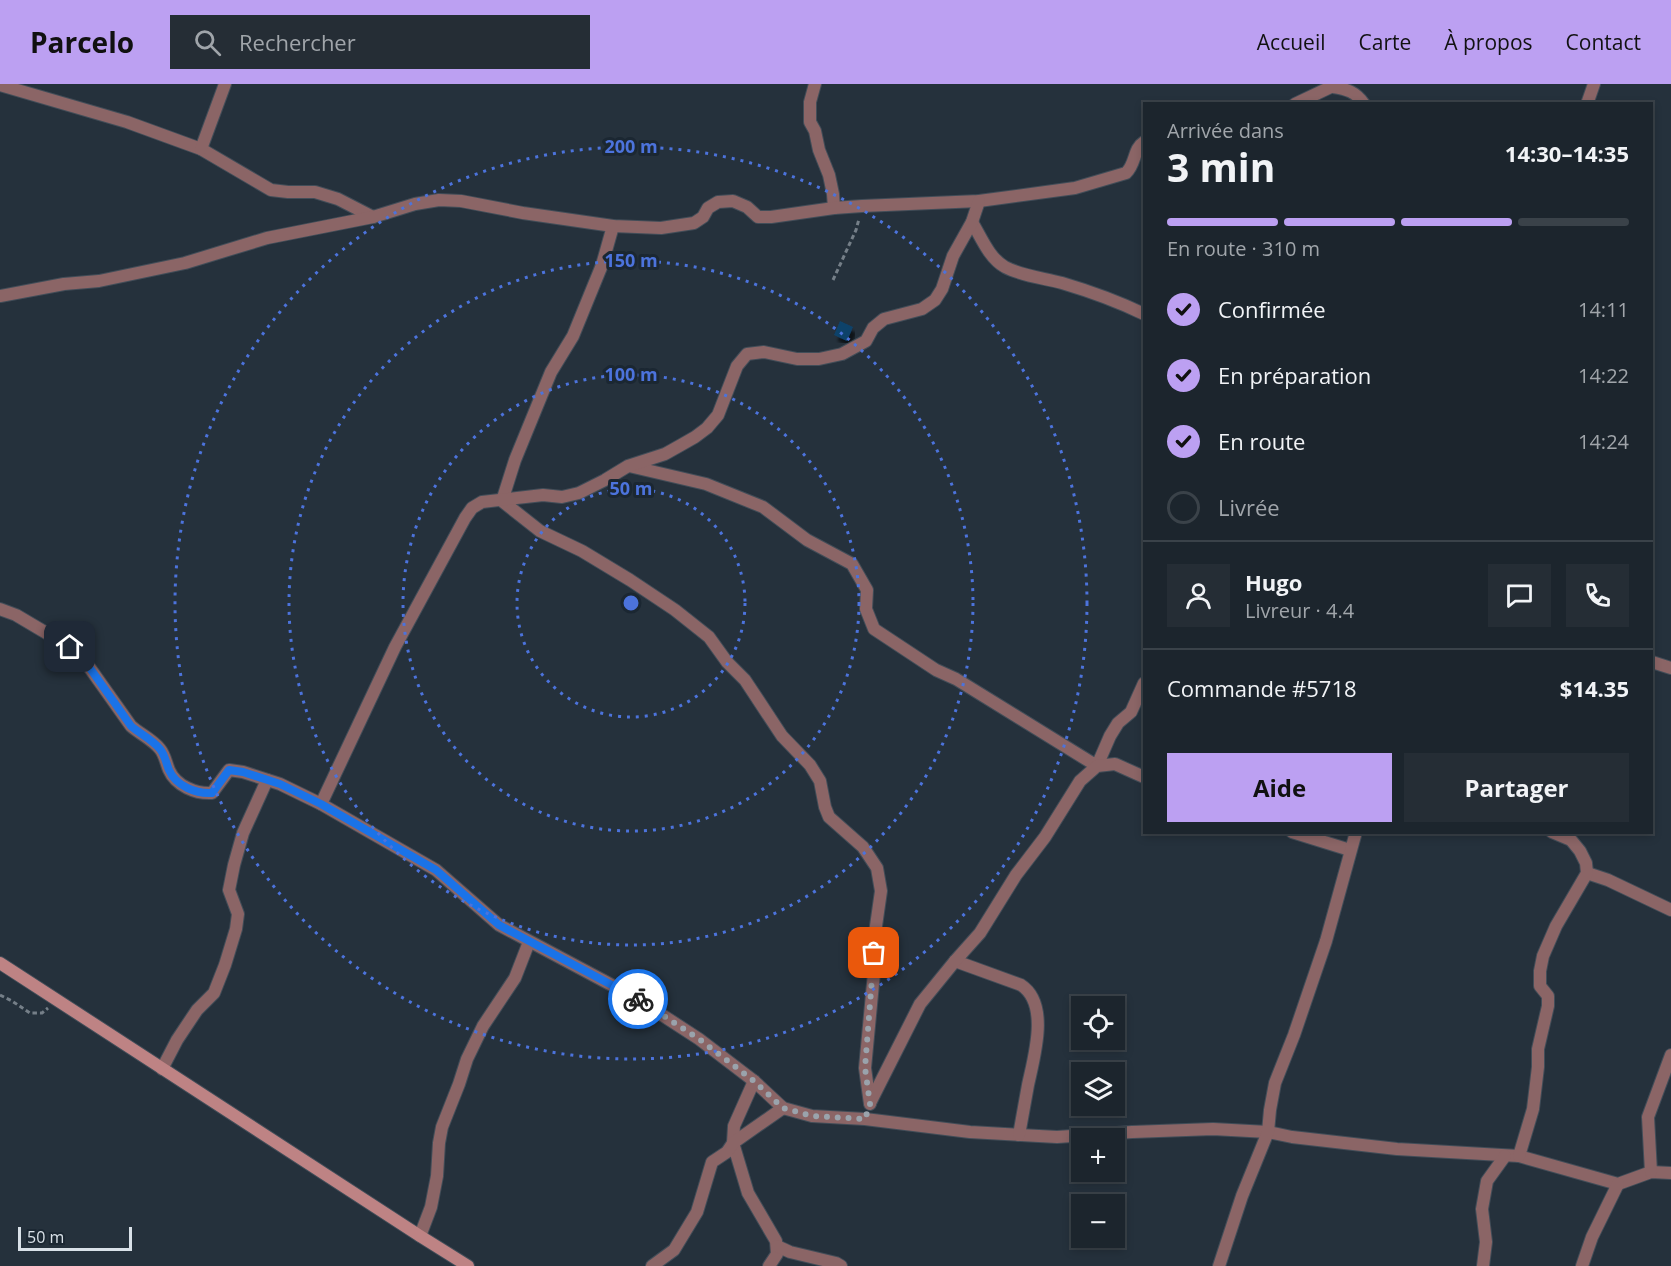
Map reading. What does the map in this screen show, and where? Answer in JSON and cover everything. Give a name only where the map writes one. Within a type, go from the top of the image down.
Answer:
[{"type":"main road","points":[[0,963],[468,1266]]},
{"type":"street","points":[[201,149],[225,84]]},
{"type":"street","points":[[815,84],[810,102],[810,122],[829,175],[834,208]]},
{"type":"street","points":[[1588,102],[1594,84]]},
{"type":"street","points":[[0,85],[127,122],[201,149],[271,190],[315,192],[338,199],[373,217]]},
{"type":"street","points":[[1299,102],[1335,85],[1359,96],[1363,102]]},
{"type":"street","points":[[0,296],[64,284],[99,281],[185,263],[267,238],[373,217],[415,204],[439,200],[461,201],[523,213],[614,226],[661,228],[694,224],[703,217],[708,208],[718,202],[733,201],[747,207],[758,217],[771,217],[834,208],[979,201],[1076,188],[1126,173],[1132,168],[1138,146],[1143,143]]},
{"type":"street","points":[[321,804],[395,647],[472,508],[482,502],[579,493],[628,466],[665,454],[695,437],[718,415],[737,366],[747,354],[764,352],[797,359],[819,359],[842,354],[866,341],[873,328],[885,319],[922,309],[935,300],[942,289],[953,256],[972,222],[979,201]]},
{"type":"street","points":[[972,222],[993,257],[1004,266],[1065,284],[1143,314]]},
{"type":"street","points":[[502,501],[515,460],[537,405],[551,372],[573,336],[602,265],[614,226]]},
{"type":"street","points":[[628,466],[706,484],[763,507],[807,540],[852,564],[867,590],[866,609],[874,629],[936,670],[956,678],[1097,766],[1115,764],[1143,777]]},
{"type":"street","points":[[502,501],[540,531],[582,551],[630,580],[675,610],[709,637],[727,662],[745,681],[782,736],[810,765],[820,781],[825,807],[830,817],[863,847],[877,868],[881,891],[875,933],[874,973],[865,1068],[870,1104]]},
{"type":"street","points":[[0,609],[16,615],[70,647],[82,657],[131,726],[140,734],[151,739],[162,750],[170,773],[177,782],[200,794],[212,793],[229,770],[243,772],[321,804],[436,870],[499,925],[636,998],[699,1039],[754,1081],[783,1108],[812,1116],[865,1119],[970,1132],[1057,1137],[1213,1129],[1268,1132],[1292,1137],[1397,1149],[1520,1156],[1618,1184],[1651,1172],[1671,1173]]},
{"type":"street","points":[[1653,662],[1671,668]]},
{"type":"street","points":[[865,1119],[870,1104],[920,1004],[980,933],[1016,875],[1045,837],[1080,781],[1097,766],[1110,736],[1118,723],[1131,712],[1143,685]]},
{"type":"street","points":[[162,1069],[177,1040],[197,1010],[214,993],[225,965],[238,915],[229,890],[234,864],[243,833],[267,780]]},
{"type":"street","points":[[1298,834],[1350,850]]},
{"type":"street","points":[[1219,1266],[1242,1196],[1268,1132],[1275,1083],[1326,941],[1355,834]]},
{"type":"street","points":[[1520,1156],[1533,1109],[1538,1049],[1548,1006],[1548,996],[1540,986],[1543,956],[1556,927],[1587,873],[1586,863],[1571,836]]},
{"type":"street","points":[[1587,873],[1608,880],[1671,910]]},
{"type":"street","points":[[420,1236],[431,1207],[442,1127],[467,1059],[483,1026],[515,978],[529,942]]},
{"type":"street","points":[[955,961],[1021,985],[1033,996],[1038,1029],[1036,1050],[1019,1135]]},
{"type":"street","points":[[1651,1172],[1648,1117],[1671,1055]]},
{"type":"street","points":[[754,1081],[734,1126],[733,1143],[748,1193],[776,1241],[777,1254],[769,1266]]},
{"type":"street","points":[[652,1266],[674,1250],[697,1212],[712,1162],[727,1152],[733,1143],[783,1108]]},
{"type":"street","points":[[1483,1266],[1486,1242],[1482,1209],[1487,1181],[1505,1156]]},
{"type":"street","points":[[1582,1266],[1592,1237],[1618,1184]]},
{"type":"street","points":[[777,1246],[790,1252],[841,1266]]},
{"type":"path","points":[[834,280],[856,230],[862,206]]},
{"type":"path","points":[[0,995],[30,1013],[42,1013],[56,1000]]},
{"type":"building","points":[[840,321],[853,327],[847,341],[834,335]]},
{"type":"way so far","points":[[638,999],[699,1039],[754,1081],[783,1108],[812,1116],[865,1119],[870,1104],[865,1068],[874,953]]},
{"type":"route","points":[[70,647],[82,657],[131,726],[140,734],[151,739],[162,750],[170,773],[177,782],[200,794],[212,793],[229,770],[280,784],[321,804],[436,870],[499,925],[638,999]]}]
